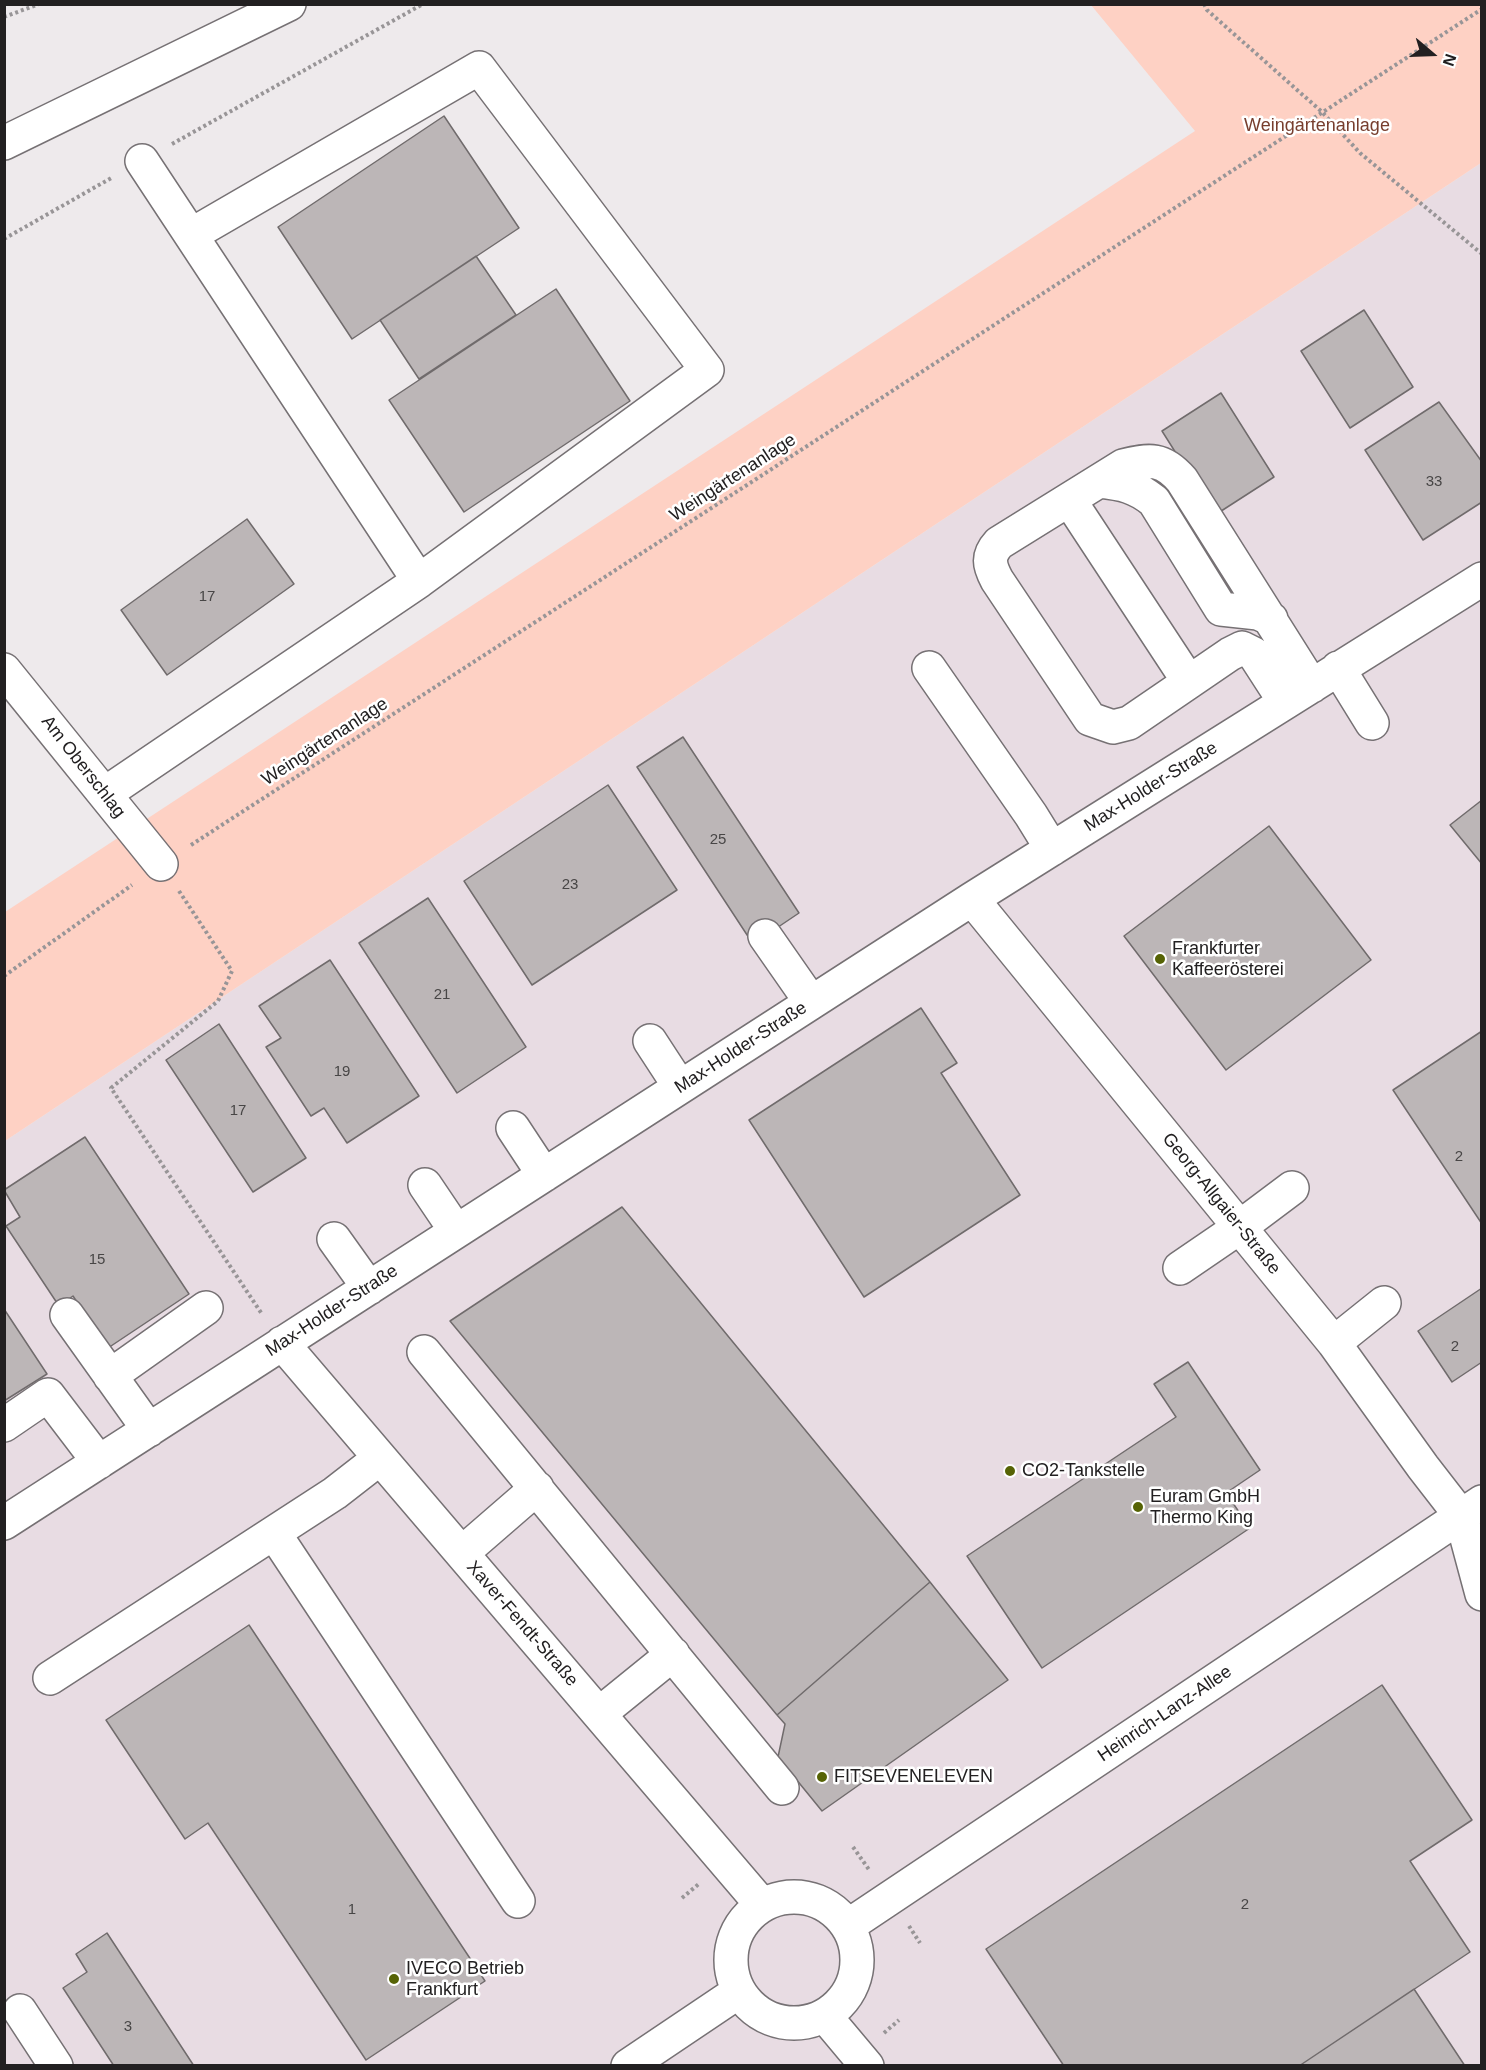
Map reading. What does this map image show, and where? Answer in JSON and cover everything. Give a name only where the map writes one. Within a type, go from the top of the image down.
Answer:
[{"type":"street","points":[[4,143],[289,4]]},
{"type":"street","points":[[106,793],[419,581],[707,370],[479,68],[190,235]]},
{"type":"street","points":[[142,161],[419,581]]},
{"type":"street","points":[[1285,702],[1254,654],[1242,648],[1129,723],[1113,727],[1090,719],[997,580],[990,560],[992,551],[999,543],[1099,482],[1141,490],[1154,501],[1221,609],[1258,613],[1270,619],[1372,723]]},
{"type":"street","points":[[1070,501],[1189,682]]},
{"type":"street","name":"Max-Holder-Straße","points":[[4,1523],[972,899],[1482,579]]},
{"type":"street","points":[[929,668],[1052,849]]},
{"type":"street","name":"Am Oberschlag","points":[[4,670],[106,793],[161,864]]},
{"type":"street","name":"Georg-Allgaier-Straße","points":[[972,899],[1334,1343],[1423,1467],[1471,1509]]},
{"type":"street","points":[[765,936],[811,1002]]},
{"type":"street","points":[[650,1041],[680,1087]]},
{"type":"street","points":[[513,1128],[544,1175]]},
{"type":"street","points":[[425,1185],[456,1231]]},
{"type":"street","points":[[1180,1268],[1292,1188]]},
{"type":"street","points":[[334,1239],[369,1288]]},
{"type":"street","points":[[1334,1343],[1384,1303]]},
{"type":"street","points":[[110,1376],[206,1308]]},
{"type":"street","points":[[67,1315],[149,1430]]},
{"type":"street","name":"Xaver-Fendt-Straße","points":[[282,1344],[762,1905]]},
{"type":"street","points":[[424,1352],[782,1788]]},
{"type":"street","points":[[4,1425],[48,1395],[99,1462]]},
{"type":"street","points":[[50,1678],[335,1493],[380,1458]]},
{"type":"street","points":[[462,1553],[537,1488]]},
{"type":"street","points":[[1471,1509],[1482,1594]]},
{"type":"street","name":"Heinrich-Lanz-Allee","points":[[848,1926],[1471,1509]]},
{"type":"street","points":[[274,1533],[518,1901]]},
{"type":"street","points":[[599,1714],[673,1654]]},
{"type":"street","points":[[785,1897],[814,1899],[831,1908],[848,1926],[856,1943],[857,1971],[845,1998],[825,2016],[801,2024],[776,2022],[752,2008],[738,1992],[730,1966],[734,1939],[745,1919],[762,1905],[785,1897]]},
{"type":"street","points":[[628,2066],[738,1992]]},
{"type":"street","points":[[20,2011],[56,2066]]},
{"type":"street","points":[[825,2016],[867,2066]]},
{"type":"path","points":[[4,17],[39,4]]},
{"type":"path","points":[[4,238],[423,4]]},
{"type":"path","points":[[1204,4],[1207,10],[1322,112],[1359,153],[1482,254]]},
{"type":"path","name":"Weingärtenanlage","points":[[4,976],[161,864],[1482,9]]},
{"type":"path","points":[[161,864],[232,970],[218,1001],[111,1088],[262,1314]]},
{"type":"shaded area","points":[[1481,163],[1481,2065],[5,2066],[5,1141]]},
{"type":"green space","name":"Weingärtenanlage","points":[[1091,5],[1481,5],[1481,163],[5,1141],[5,912],[1195,131]]},
{"type":"building","points":[[444,116],[519,228],[352,339],[278,227]]},
{"type":"building","points":[[476,256],[516,315],[419,379],[380,320]]},
{"type":"building","points":[[556,289],[630,401],[464,512],[389,400]]},
{"type":"building","points":[[1364,310],[1413,387],[1350,428],[1301,351]]},
{"type":"building","points":[[1221,393],[1274,477],[1215,515],[1162,431]]},
{"type":"building","points":[[1439,402],[1482,462],[1482,502],[1423,540],[1365,450]]},
{"type":"building","points":[[247,519],[294,584],[167,675],[121,610]]},
{"type":"building","points":[[683,737],[799,913],[753,944],[637,767]]},
{"type":"building","points":[[608,785],[677,890],[532,985],[464,881]]},
{"type":"building","points":[[1482,800],[1482,864],[1450,825]]},
{"type":"building","points":[[1269,826],[1371,960],[1226,1070],[1124,936]]},
{"type":"building","points":[[428,898],[526,1047],[457,1093],[359,943]]},
{"type":"building","points":[[330,960],[419,1096],[347,1143],[324,1108],[311,1116],[266,1047],[281,1038],[259,1006]]},
{"type":"building","points":[[921,1008],[957,1063],[941,1073],[1020,1195],[864,1297],[749,1120]]},
{"type":"building","points":[[219,1024],[306,1158],[253,1192],[166,1060]]},
{"type":"building","points":[[1482,1031],[1482,1224],[1393,1090]]},
{"type":"building","points":[[85,1137],[189,1294],[108,1348],[73,1296],[59,1306],[6,1226],[20,1217],[4,1190]]},
{"type":"building","points":[[622,1207],[930,1582],[777,1715],[450,1321]]},
{"type":"building","points":[[1482,1288],[1482,1362],[1452,1382],[1418,1331]]},
{"type":"building","points":[[4,1309],[47,1374],[4,1401]]},
{"type":"building","name":"Euram GmbH Thermo King","points":[[1188,1362],[1260,1470],[1226,1493],[1250,1528],[1042,1668],[967,1556],[1176,1417],[1154,1384]]},
{"type":"building","points":[[930,1582],[1008,1680],[822,1811],[778,1757],[785,1724],[777,1715]]},
{"type":"building","points":[[249,1625],[485,1981],[366,2060],[208,1823],[185,1839],[106,1720]]},
{"type":"building","points":[[1382,1685],[1472,1820],[1410,1861],[1470,1952],[1299,2066],[1064,2066],[986,1949]]},
{"type":"building","points":[[107,1933],[194,2066],[114,2066],[63,1988],[87,1972],[76,1954]]},
{"type":"building","points":[[1414,1989],[1465,2066],[1299,2066]]},
{"type":"place","name":"Frankfurter Kaffeerösterei","points":[[1160,959]]},
{"type":"place","name":"CO2-Tankstelle","points":[[1010,1471]]},
{"type":"place","name":"Euram GmbH Thermo King","points":[[1138,1507]]},
{"type":"place","name":"FITSEVENELEVEN","points":[[822,1777]]},
{"type":"place","name":"IVECO Betrieb Frankfurt","points":[[394,1979]]}]
